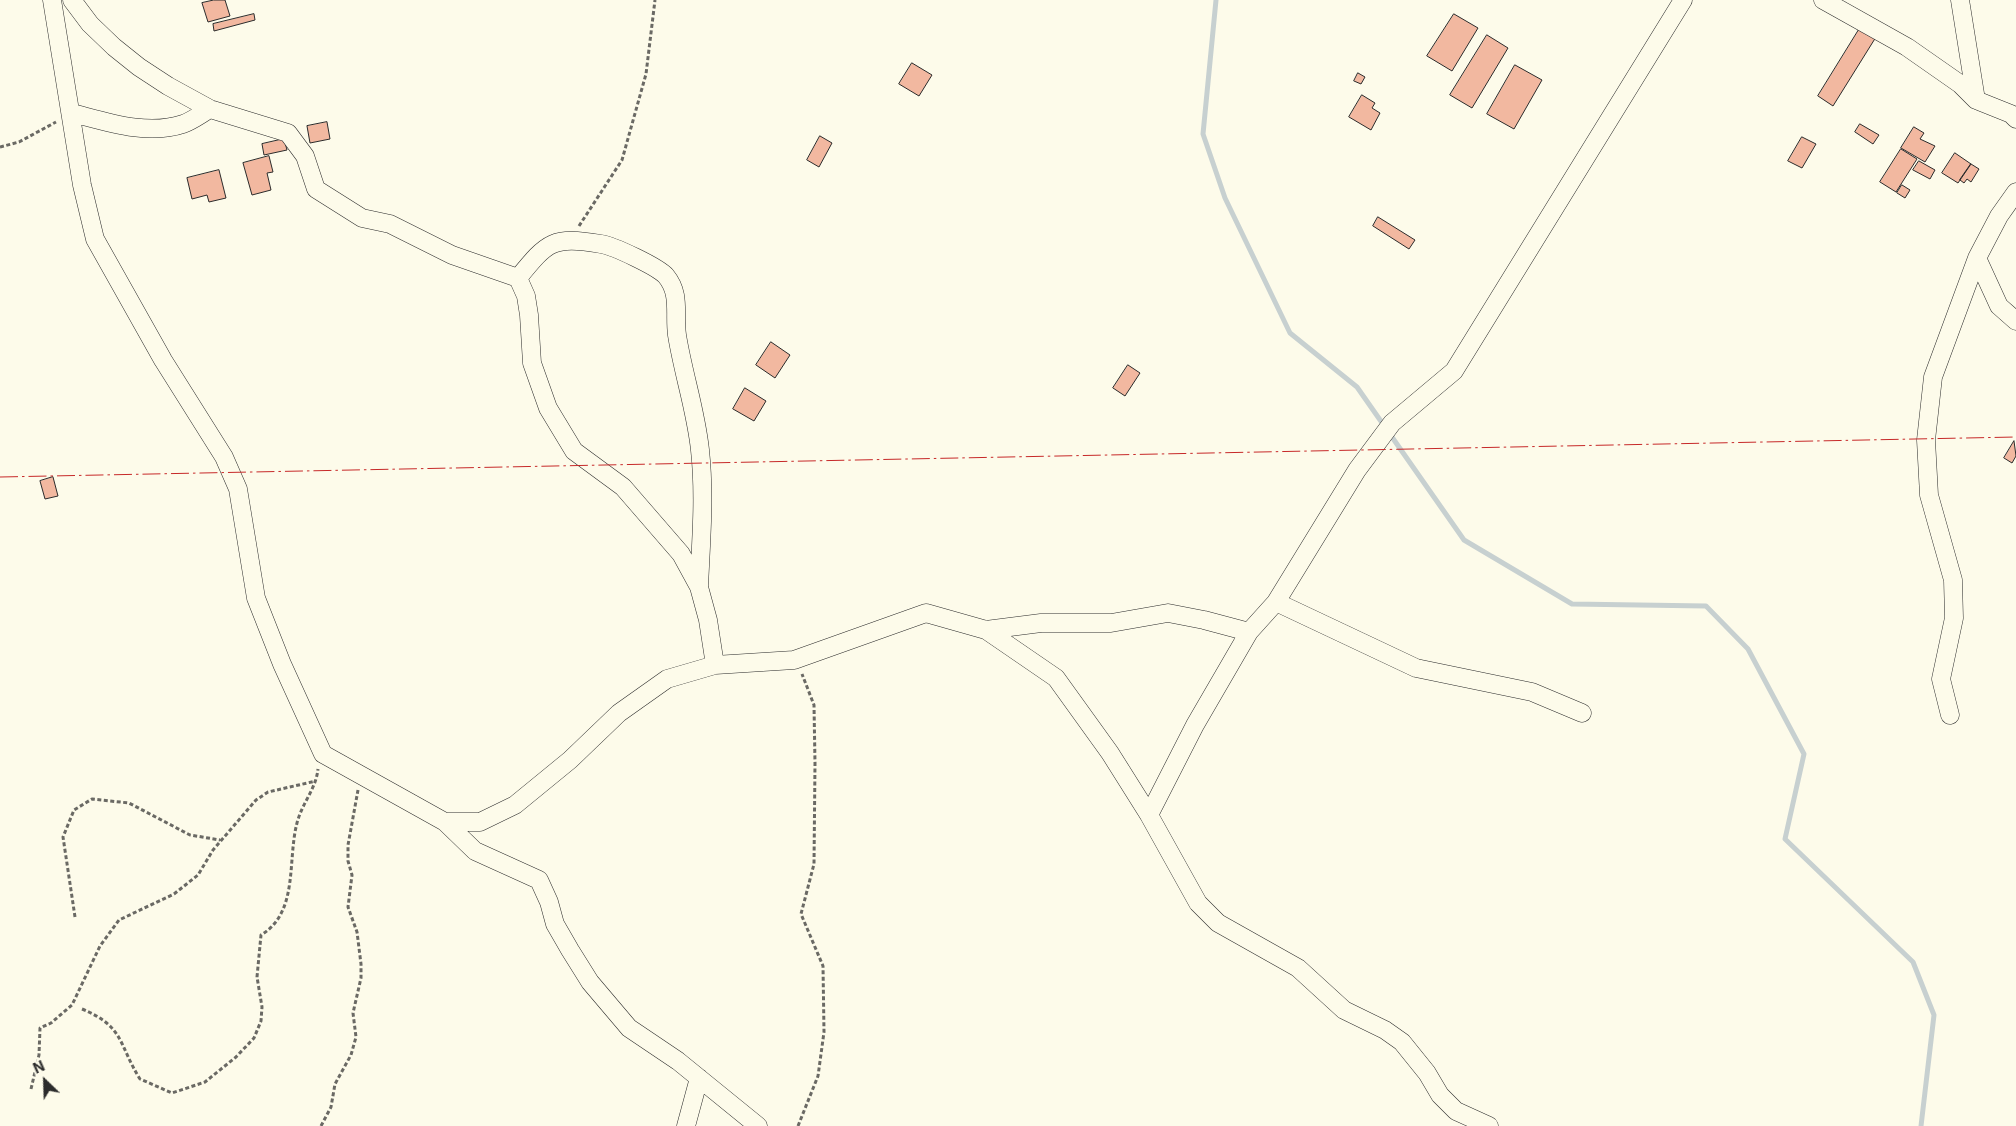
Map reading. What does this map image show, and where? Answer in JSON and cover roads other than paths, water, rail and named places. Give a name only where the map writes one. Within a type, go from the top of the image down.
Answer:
[{"type":"street","points":[[52,0],[82,185],[95,239],[163,360],[228,465],[238,489],[256,598],[282,664],[323,754],[445,822],[475,851],[539,880],[549,902],[555,924],[590,982],[629,1028],[699,1078],[758,1126]]},
{"type":"street","points":[[72,0],[90,24],[139,67],[210,109],[288,133],[305,156],[316,189],[362,218],[390,224],[452,256],[518,278],[526,296],[532,363],[548,408],[574,452],[623,487],[681,554],[699,587],[708,620],[715,664]]},
{"type":"street","points":[[1149,815],[1195,725],[1249,632],[1276,602],[1357,470],[1392,423],[1454,371],[1683,0]]},
{"type":"street","points":[[1824,0],[1907,47],[1960,84],[1976,100],[2011,114],[2016,119]]},
{"type":"street","points":[[1960,0],[1976,100]]},
{"type":"street","points":[[72,114],[115,125],[152,129],[183,124],[210,109]]},
{"type":"street","points":[[1950,714],[1941,679],[1954,618],[1953,580],[1929,496],[1926,440],[1932,378],[1976,258],[1999,216],[2016,192]]},
{"type":"street","points":[[518,278],[539,253],[555,243],[572,239],[605,244],[636,258],[665,276],[677,298],[676,332],[700,449],[703,509],[699,587]]},
{"type":"street","points":[[1976,258],[1999,306],[2016,321]]},
{"type":"street","points":[[1276,602],[1416,668],[1532,692],[1582,713]]},
{"type":"street","points":[[986,630],[1041,623],[1111,623],[1168,613],[1249,632]]},
{"type":"street","points":[[445,822],[480,822],[515,805],[570,760],[619,713],[667,679],[715,664],[794,660],[926,614],[986,630],[1056,678],[1110,753],[1149,815],[1198,903],[1218,923],[1298,968],[1344,1010],[1385,1030],[1402,1042],[1427,1073],[1440,1096],[1456,1111],[1489,1126]]},
{"type":"street","points":[[686,1126],[699,1078]]},
{"type":"waterway","points":[[1216,0],[1203,134],[1225,198],[1290,333],[1357,387],[1464,540],[1572,604],[1706,606],[1748,649],[1804,754],[1785,839],[1913,962],[1934,1015],[1921,1126]]}]
